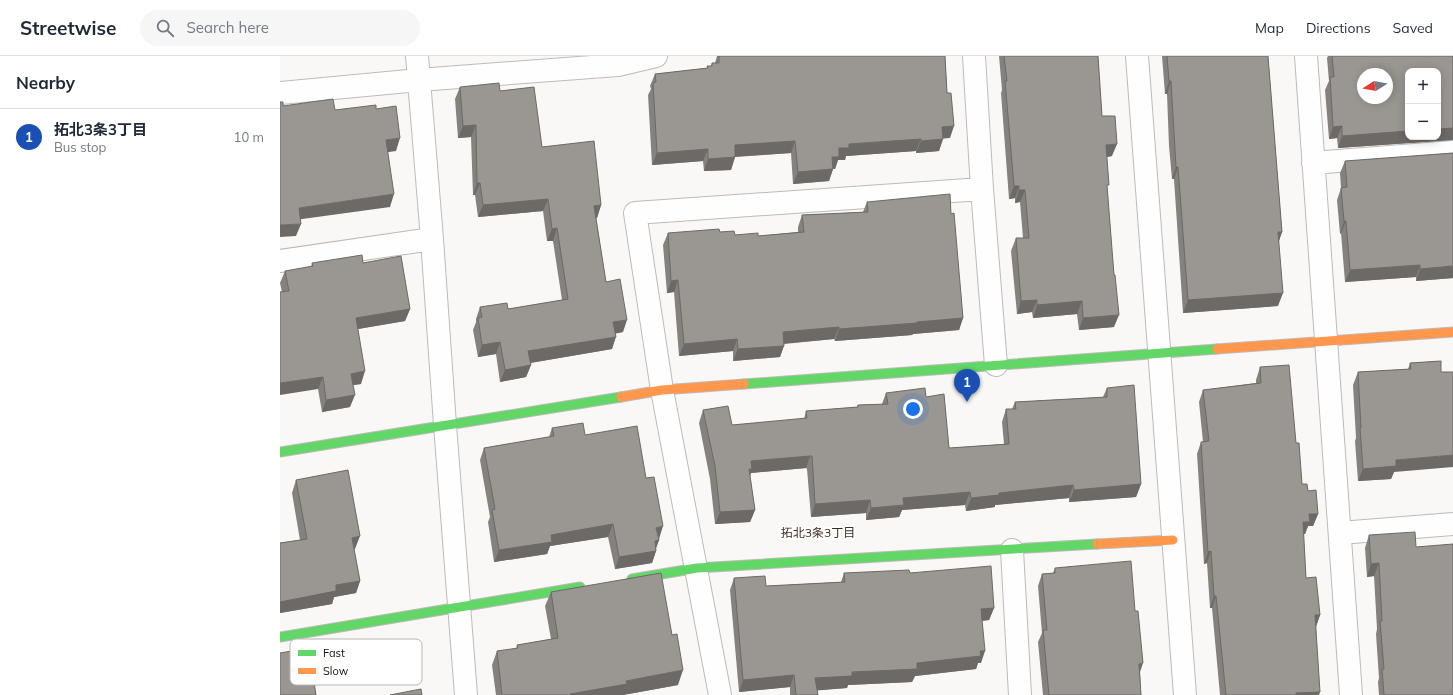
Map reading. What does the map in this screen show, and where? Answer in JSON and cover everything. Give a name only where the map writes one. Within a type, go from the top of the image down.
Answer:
[{"type":"street","points":[[417,56],[466,695]]},
{"type":"street","points":[[280,93],[419,80],[618,65],[656,56]]},
{"type":"street","points":[[974,56],[982,189],[996,365]]},
{"type":"street","points":[[1137,56],[1185,695]]},
{"type":"street","points":[[1306,56],[1351,695]]},
{"type":"street","points":[[1313,163],[1453,152]]},
{"type":"street","points":[[720,695],[662,390],[635,213],[982,189]]},
{"type":"street","points":[[280,261],[432,239]]},
{"type":"street","points":[[280,452],[662,390],[1453,332]]},
{"type":"street","points":[[1340,533],[1453,524]]},
{"type":"street","points":[[620,580],[697,568],[1173,540]]},
{"type":"street","points":[[1012,550],[1020,695]]},
{"type":"street","points":[[280,637],[459,606],[589,586]]},
{"type":"building","points":[[719,56],[945,56],[947,93],[951,93],[954,126],[942,127],[943,139],[849,144],[849,148],[839,148],[839,157],[832,157],[833,169],[798,172],[795,141],[735,145],[735,157],[708,159],[708,149],[657,153],[653,83],[656,82],[655,74],[708,68],[707,66],[712,66],[712,63],[719,63]]},
{"type":"building","points":[[1004,56],[1098,56],[1102,116],[1115,116],[1117,144],[1106,145],[1109,185],[1107,185],[1114,275],[1119,315],[1083,318],[1082,301],[1037,305],[1037,300],[1021,301],[1016,238],[1029,238],[1025,190],[1019,190],[1019,186],[1014,186]]},
{"type":"building","points":[[1167,56],[1268,56],[1282,232],[1278,232],[1283,293],[1188,300],[1178,167],[1176,167],[1171,81],[1169,81]]},
{"type":"building","points":[[1332,56],[1453,56],[1453,128],[1441,129],[1441,68],[1405,68],[1405,131],[1342,136],[1342,126],[1333,127],[1330,77],[1334,77]]},
{"type":"building","points":[[499,83],[500,91],[534,87],[542,147],[594,141],[601,205],[594,206],[606,282],[620,279],[627,320],[613,322],[616,337],[528,351],[531,365],[505,370],[500,342],[482,345],[478,318],[482,317],[480,307],[507,303],[508,309],[568,299],[557,228],[552,229],[548,199],[483,205],[480,183],[477,183],[476,125],[463,126],[460,87]]},
{"type":"building","points":[[333,99],[335,110],[376,105],[376,109],[396,106],[400,138],[386,140],[394,194],[299,208],[301,224],[280,225],[280,102],[283,102],[283,106]]},
{"type":"building","points":[[1453,153],[1453,266],[1420,269],[1420,265],[1350,270],[1346,221],[1344,221],[1341,188],[1347,187],[1345,161]]},
{"type":"building","points":[[950,194],[951,214],[954,213],[963,318],[917,323],[839,329],[839,327],[783,332],[784,346],[738,349],[737,339],[684,344],[678,280],[671,281],[668,233],[719,229],[720,232],[734,231],[735,235],[758,233],[758,236],[804,232],[802,215],[868,212],[867,202]]},
{"type":"building","points":[[362,255],[363,263],[401,256],[410,309],[356,318],[365,371],[351,374],[355,395],[326,400],[323,377],[280,383],[280,292],[289,291],[285,271],[313,266],[312,263]]},
{"type":"building","points":[[1441,361],[1441,372],[1453,372],[1453,455],[1396,460],[1396,466],[1363,469],[1358,372],[1411,369],[1410,363]]},
{"type":"building","points":[[1289,365],[1296,443],[1299,443],[1302,484],[1307,484],[1308,491],[1316,490],[1318,514],[1309,514],[1310,522],[1303,522],[1306,578],[1316,577],[1320,615],[1315,615],[1320,692],[1296,693],[1296,695],[1226,695],[1216,596],[1214,596],[1211,551],[1208,552],[1201,442],[1209,441],[1203,390],[1261,383],[1260,367]]},
{"type":"building","points":[[1134,385],[1141,484],[1074,490],[1073,485],[999,493],[999,495],[971,498],[970,492],[903,498],[904,505],[871,508],[870,500],[815,504],[812,456],[810,456],[751,461],[752,469],[749,469],[755,510],[720,512],[715,466],[703,410],[728,406],[732,425],[807,418],[806,411],[858,407],[858,405],[888,404],[886,393],[925,388],[926,397],[944,394],[949,448],[1009,444],[1006,409],[1016,409],[1015,402],[1107,397],[1107,388]]},
{"type":"building","points":[[583,423],[585,435],[637,426],[646,478],[654,477],[663,526],[656,528],[659,540],[655,541],[656,551],[619,557],[613,524],[551,535],[552,542],[499,550],[492,510],[495,509],[484,448],[554,436],[552,428]]},
{"type":"building","points":[[348,470],[360,536],[352,538],[360,581],[336,585],[336,591],[280,602],[280,543],[307,539],[296,480]]},
{"type":"building","points":[[1415,532],[1416,547],[1453,544],[1453,695],[1384,695],[1379,563],[1371,564],[1369,535]]},
{"type":"building","points":[[1131,561],[1135,611],[1138,611],[1143,663],[1139,664],[1141,695],[1049,695],[1043,630],[1047,630],[1042,574],[1055,573],[1055,568]]},
{"type":"building","points":[[991,566],[994,608],[981,609],[985,651],[980,651],[981,656],[917,663],[917,669],[852,672],[852,676],[815,678],[818,695],[796,695],[794,675],[743,680],[734,578],[765,576],[766,586],[845,582],[844,573],[909,570],[910,573]]},
{"type":"building","points":[[661,573],[672,635],[677,634],[683,670],[626,681],[627,684],[570,694],[571,695],[502,695],[497,651],[518,648],[517,645],[558,638],[551,592]]},
{"type":"building","points":[[290,651],[290,685],[315,685],[316,695],[280,695],[280,653]]},
{"type":"building","points":[[421,689],[422,695],[390,695]]},
{"type":"traffic: fast","points":[[744,384],[1217,349]]},
{"type":"traffic: fast","points":[[280,452],[621,397]]},
{"type":"traffic: fast","points":[[632,579],[697,568],[1097,544]]},
{"type":"traffic: fast","points":[[280,637],[580,587]]},
{"type":"traffic: slow","points":[[1217,349],[1453,332]]},
{"type":"traffic: slow","points":[[621,397],[662,390],[744,384]]},
{"type":"traffic: slow","points":[[1097,544],[1173,540]]},
{"type":"place","name":"拓北3条3丁目","points":[[967,402]]},
{"type":"district","name":"拓北3条3丁目","points":[[818,532]]}]
